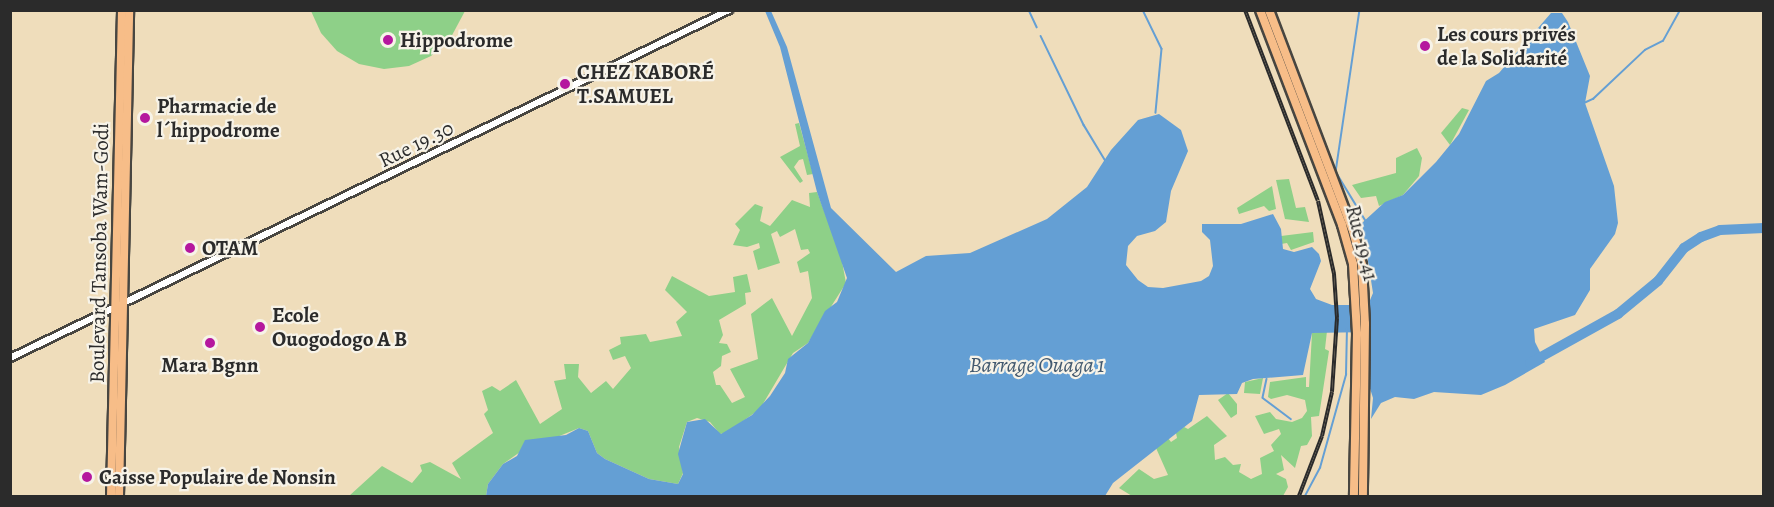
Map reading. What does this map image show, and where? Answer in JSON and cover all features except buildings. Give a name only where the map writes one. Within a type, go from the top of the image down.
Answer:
[{"type":"main road","name":"Boulevard Tansoba Wam-Godi","points":[[119,496],[122,10]]},
{"type":"main road","name":"Boulevard Tansoba Wam-Godi","points":[[111,496],[120,304],[129,10]]},
{"type":"main road","name":"Rue 19.41","points":[[1260,10],[1342,225],[1361,303]]},
{"type":"main road","name":"Rue 19.41","points":[[1269,10],[1353,231],[1361,303],[1363,496]]},
{"type":"main road","name":"Rue 19.41","points":[[1354,496],[1361,334]]},
{"type":"street","name":"Rue 19.30","points":[[10,358],[729,10]]},
{"type":"green space","name":"Hippodrome","points":[[311,10],[465,11],[450,39],[431,56],[409,66],[384,69],[359,64],[337,51],[321,33]]},
{"type":"green space","points":[[1462,108],[1469,110],[1450,145],[1441,133]]},
{"type":"green space","points":[[799,123],[813,174],[807,175],[803,159],[799,160],[794,167],[803,181],[800,183],[780,157],[800,146],[795,124]]},
{"type":"green space","points":[[1417,148],[1422,158],[1419,176],[1403,195],[1379,206],[1376,196],[1361,198],[1352,185],[1396,173],[1396,158]]},
{"type":"green space","points":[[1289,179],[1296,208],[1305,207],[1309,222],[1285,219],[1276,180]]},
{"type":"green space","points":[[1272,186],[1276,209],[1269,211],[1264,206],[1239,214],[1237,208]]},
{"type":"green space","points":[[817,192],[841,256],[846,283],[808,343],[793,353],[760,409],[726,433],[720,434],[710,422],[697,418],[687,422],[679,447],[683,473],[678,484],[649,479],[605,459],[597,453],[588,431],[579,428],[520,452],[503,464],[488,484],[486,496],[349,496],[382,466],[412,483],[422,471],[420,465],[430,462],[461,479],[452,463],[493,433],[484,414],[488,410],[482,391],[492,386],[500,391],[516,380],[540,424],[562,409],[554,381],[566,379],[564,364],[579,364],[578,377],[591,393],[606,381],[613,389],[631,368],[625,356],[613,360],[609,350],[621,344],[620,337],[646,334],[650,342],[682,336],[676,322],[687,312],[665,290],[672,276],[709,296],[735,292],[733,277],[747,274],[751,292],[745,293],[746,304],[719,320],[723,335],[719,343],[727,344],[731,352],[722,356],[721,366],[713,372],[716,385],[720,385],[732,403],[745,397],[730,369],[758,359],[751,314],[772,298],[792,336],[812,298],[808,271],[800,273],[797,262],[810,253],[808,249],[801,250],[795,229],[780,237],[777,231],[771,234],[780,263],[758,270],[753,251],[760,248],[759,243],[747,247],[733,245],[740,230],[735,224],[755,204],[763,207],[760,221],[770,226],[792,200],[810,207],[809,193]]},
{"type":"green space","points":[[1313,232],[1314,242],[1291,250],[1287,243],[1281,244],[1281,236]]},
{"type":"green space","points":[[1327,331],[1325,349],[1329,351],[1319,416],[1311,417],[1312,436],[1307,445],[1301,446],[1295,468],[1281,455],[1284,470],[1276,474],[1286,479],[1288,487],[1283,496],[1132,496],[1119,488],[1139,469],[1154,479],[1168,475],[1156,448],[1168,438],[1171,442],[1177,438],[1176,433],[1184,427],[1188,429],[1207,416],[1227,436],[1214,445],[1215,460],[1225,457],[1233,465],[1241,464],[1239,472],[1251,479],[1262,474],[1260,458],[1274,451],[1271,445],[1281,434],[1279,429],[1264,434],[1255,416],[1270,412],[1276,419],[1292,422],[1302,418],[1307,411],[1305,400],[1287,395],[1271,399],[1268,397],[1270,382],[1306,377],[1306,387],[1309,387],[1312,333]]},
{"type":"green space","points":[[1263,378],[1260,394],[1244,393],[1245,382]]},
{"type":"green space","points":[[1228,393],[1237,404],[1237,414],[1231,418],[1218,400]]},
{"type":"water","name":"Barrage Ouaga 1","points":[[765,11],[771,11],[787,47],[831,208],[896,272],[926,256],[970,253],[1047,219],[1087,187],[1111,150],[1138,120],[1159,114],[1181,130],[1188,151],[1171,191],[1166,222],[1155,231],[1137,236],[1128,246],[1126,265],[1138,280],[1148,287],[1163,288],[1201,281],[1209,276],[1213,266],[1210,240],[1202,232],[1202,224],[1241,224],[1273,214],[1281,229],[1283,249],[1294,252],[1312,247],[1319,254],[1321,261],[1310,289],[1316,299],[1332,305],[1368,305],[1373,293],[1362,223],[1385,202],[1403,195],[1436,162],[1459,134],[1486,81],[1499,73],[1551,13],[1562,13],[1568,22],[1590,76],[1585,103],[1614,186],[1618,223],[1615,234],[1590,269],[1590,290],[1575,315],[1534,329],[1535,342],[1545,362],[1505,385],[1481,395],[1434,392],[1414,399],[1395,397],[1381,403],[1371,419],[1373,398],[1368,382],[1371,332],[1312,333],[1303,375],[1253,379],[1242,383],[1237,394],[1199,395],[1192,421],[1113,483],[1105,496],[486,496],[488,484],[503,464],[517,456],[525,440],[566,435],[579,428],[588,431],[597,453],[605,459],[649,479],[678,484],[683,474],[678,454],[687,422],[705,419],[721,434],[752,415],[770,396],[785,373],[788,359],[808,343],[825,311],[837,302],[847,278],[817,192],[780,47]]},
{"type":"waterway","points":[[1029,10],[1037,27]]},
{"type":"waterway","points":[[1143,10],[1162,49],[1156,113]]},
{"type":"waterway","points":[[1360,10],[1336,172],[1366,221]]},
{"type":"waterway","points":[[1584,103],[1593,99],[1645,50],[1663,41],[1680,10]]},
{"type":"waterway","points":[[1041,36],[1084,125],[1107,163]]},
{"type":"waterway","points":[[1530,363],[1618,314],[1658,281],[1684,248],[1701,237],[1720,230],[1764,228]]},
{"type":"waterway","points":[[1305,496],[1320,468],[1346,375],[1347,329]]},
{"type":"waterway","points":[[1267,379],[1263,398],[1291,419]]},
{"type":"railway","points":[[1245,10],[1318,201],[1334,274],[1337,318],[1332,392],[1322,436],[1299,496]]},
{"type":"place","name":"Hippodrome","points":[[388,40]]},
{"type":"place","name":"Les cours privés de la Solidarité","points":[[1425,46]]},
{"type":"place","name":"CHEZ KABORÉ T.SAMUEL","points":[[565,84]]},
{"type":"place","name":"Pharmacie de l´hippodrome","points":[[145,118]]},
{"type":"place","name":"OTAM","points":[[190,248]]},
{"type":"place","name":"Ecole Ouogodogo A B","points":[[260,327]]},
{"type":"place","name":"Mara Bgnn","points":[[210,343]]},
{"type":"place","name":"Caisse Populaire de Nonsin","points":[[87,477]]}]
